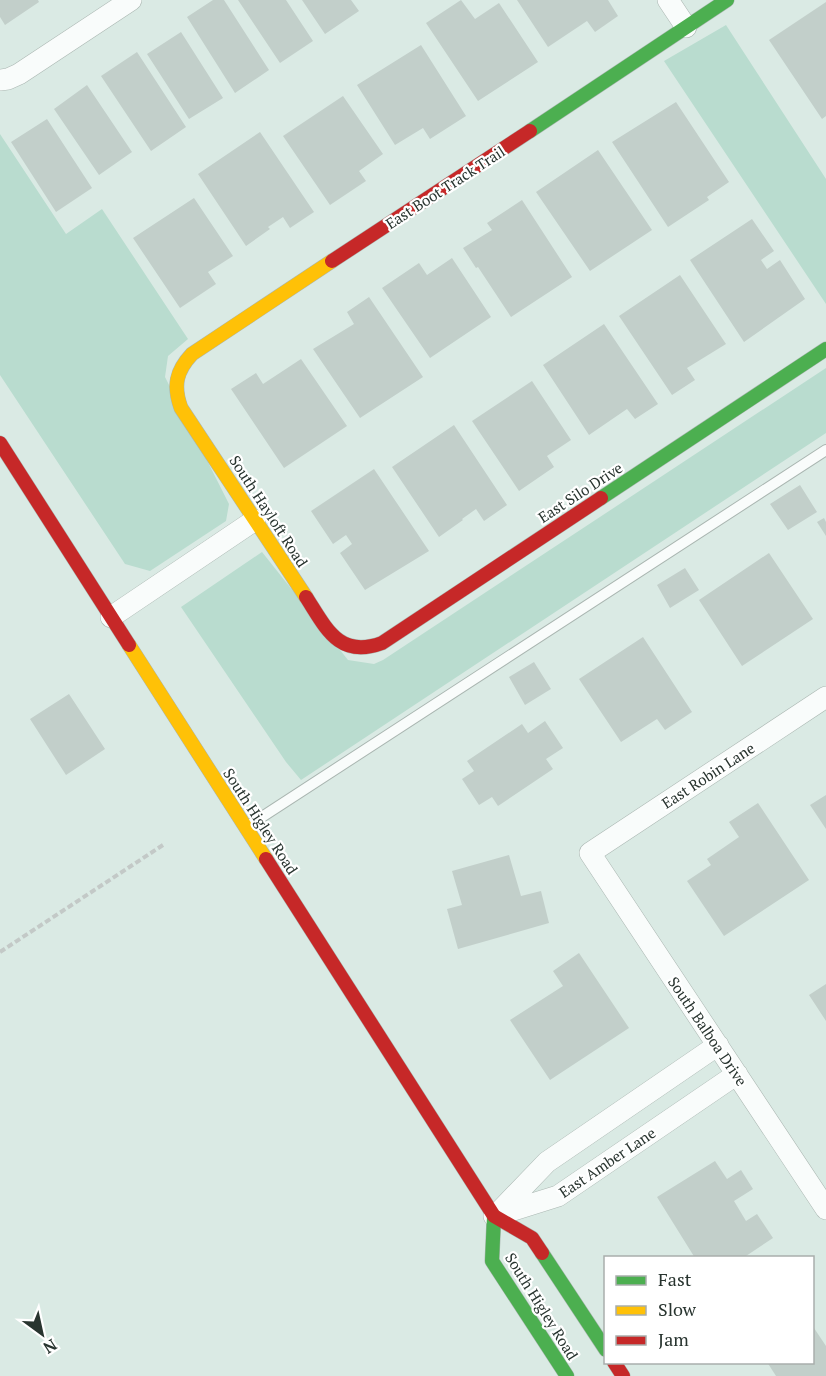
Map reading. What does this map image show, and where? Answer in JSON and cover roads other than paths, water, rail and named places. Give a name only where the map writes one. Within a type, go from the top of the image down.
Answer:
[{"type":"street","points":[[0,80],[19,74],[131,0]]},
{"type":"street","points":[[668,0],[686,27]]},
{"type":"street","name":"East Boot Track Trail","points":[[174,385],[183,362],[192,354],[728,0]]},
{"type":"street","name":"East Silo Drive","points":[[348,647],[371,648],[382,643],[826,349]]},
{"type":"street","name":"South Hayloft Road","points":[[174,385],[181,408],[329,632],[337,641],[348,647]]},
{"type":"street","name":"South Higley Road","points":[[0,443],[494,1216],[532,1238],[604,1347]]},
{"type":"street","points":[[111,617],[255,520]]},
{"type":"street","name":"East Robin Lane","points":[[590,853],[826,697]]},
{"type":"street","name":"South Balboa Drive","points":[[590,853],[826,1209]]},
{"type":"street","points":[[494,1216],[547,1162],[718,1045]]},
{"type":"street","name":"East Amber Lane","points":[[494,1216],[558,1196],[737,1074]]},
{"type":"street","name":"South Higley Road","points":[[494,1216],[492,1262],[567,1376]]},
{"type":"lane","points":[[246,827],[826,450]]}]
